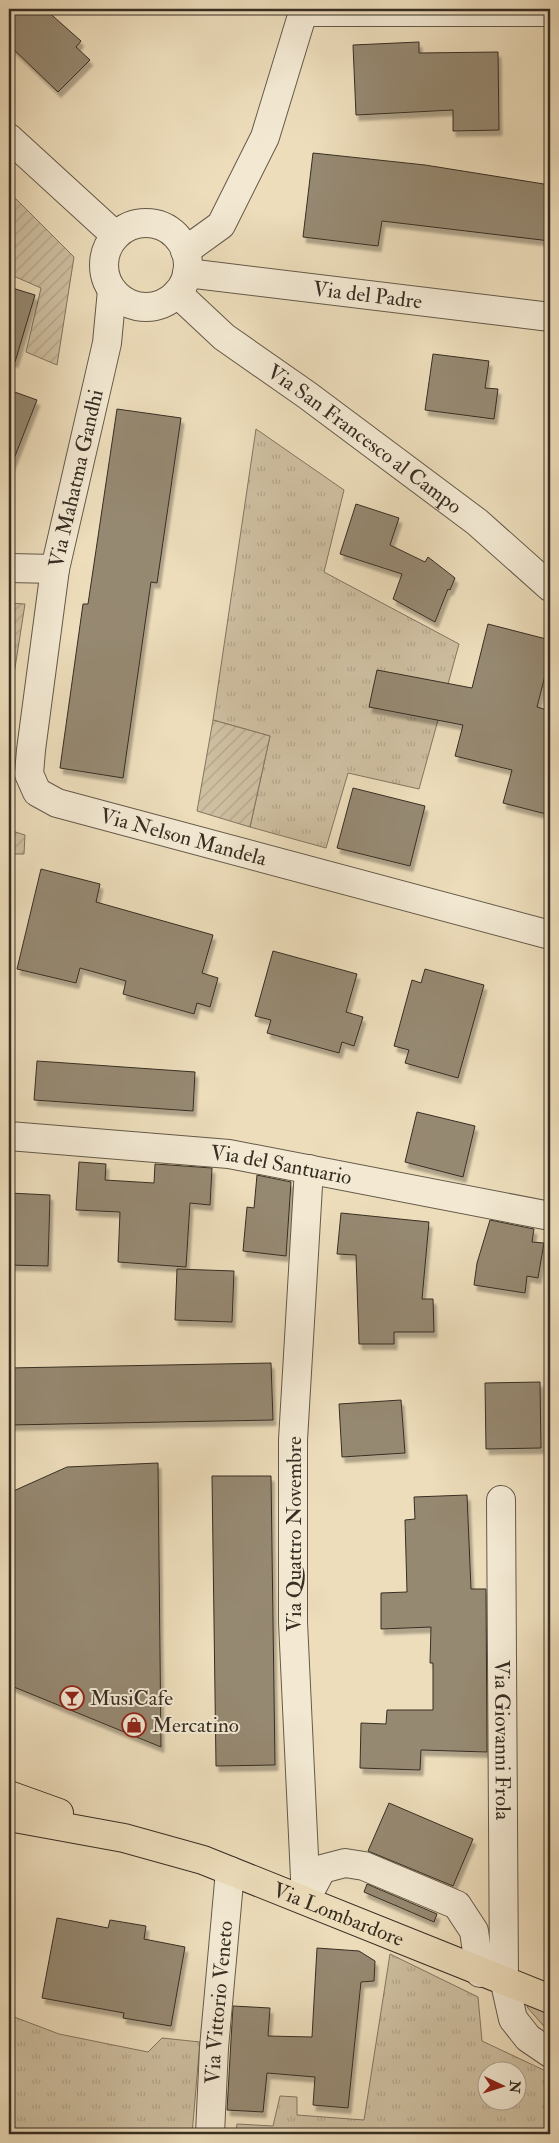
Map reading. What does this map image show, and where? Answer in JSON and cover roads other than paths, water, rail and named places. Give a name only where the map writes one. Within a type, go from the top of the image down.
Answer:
[{"type":"main road","name":"Via Lombardore","points":[[9,1794],[124,1838]]},
{"type":"main road","name":"Via Lombardore","points":[[9,1816],[124,1838],[203,1860],[550,1999]]},
{"type":"street","points":[[183,273],[179,239],[168,229],[155,224],[141,223],[127,227],[115,236],[104,256],[106,280],[112,290],[122,300],[135,305],[158,305],[221,225],[265,136],[304,10],[550,12]]},
{"type":"street","points":[[9,138],[115,236]]},
{"type":"street","name":"Via del Padre","points":[[183,273],[550,317]]},
{"type":"street","name":"Via San Francesco al Campo","points":[[183,273],[224,337],[307,394],[477,522],[550,587]]},
{"type":"street","name":"Via Mahatma Gandhi","points":[[9,568],[54,569],[107,343],[112,290]]},
{"type":"street","name":"Via Mahatma Gandhi","points":[[107,343],[135,305]]},
{"type":"street","points":[[515,555],[550,560]]},
{"type":"street","name":"Via Nelson Mandela","points":[[54,569],[29,774],[36,792],[57,803],[550,935]]},
{"type":"street","name":"Via del Santuario","points":[[9,1136],[229,1154],[550,1216]]},
{"type":"street","name":"Via Quattro Novembre","points":[[306,1900],[293,1622],[293,1440],[309,1170]]},
{"type":"street","name":"Via Giovanni Frola","points":[[492,1976],[501,1500]]},
{"type":"street","points":[[306,1900],[322,1869],[345,1863],[364,1866],[457,1905],[474,1931],[492,1976],[513,2019],[528,2038],[550,2053]]},
{"type":"street","name":"Via Vittorio Veneto","points":[[210,2134],[214,2048],[230,1871]]},
{"type":"place","name":"MusiCafe","points":[[72,1698]]},
{"type":"place","name":"Mercatino","points":[[134,1725]]}]
